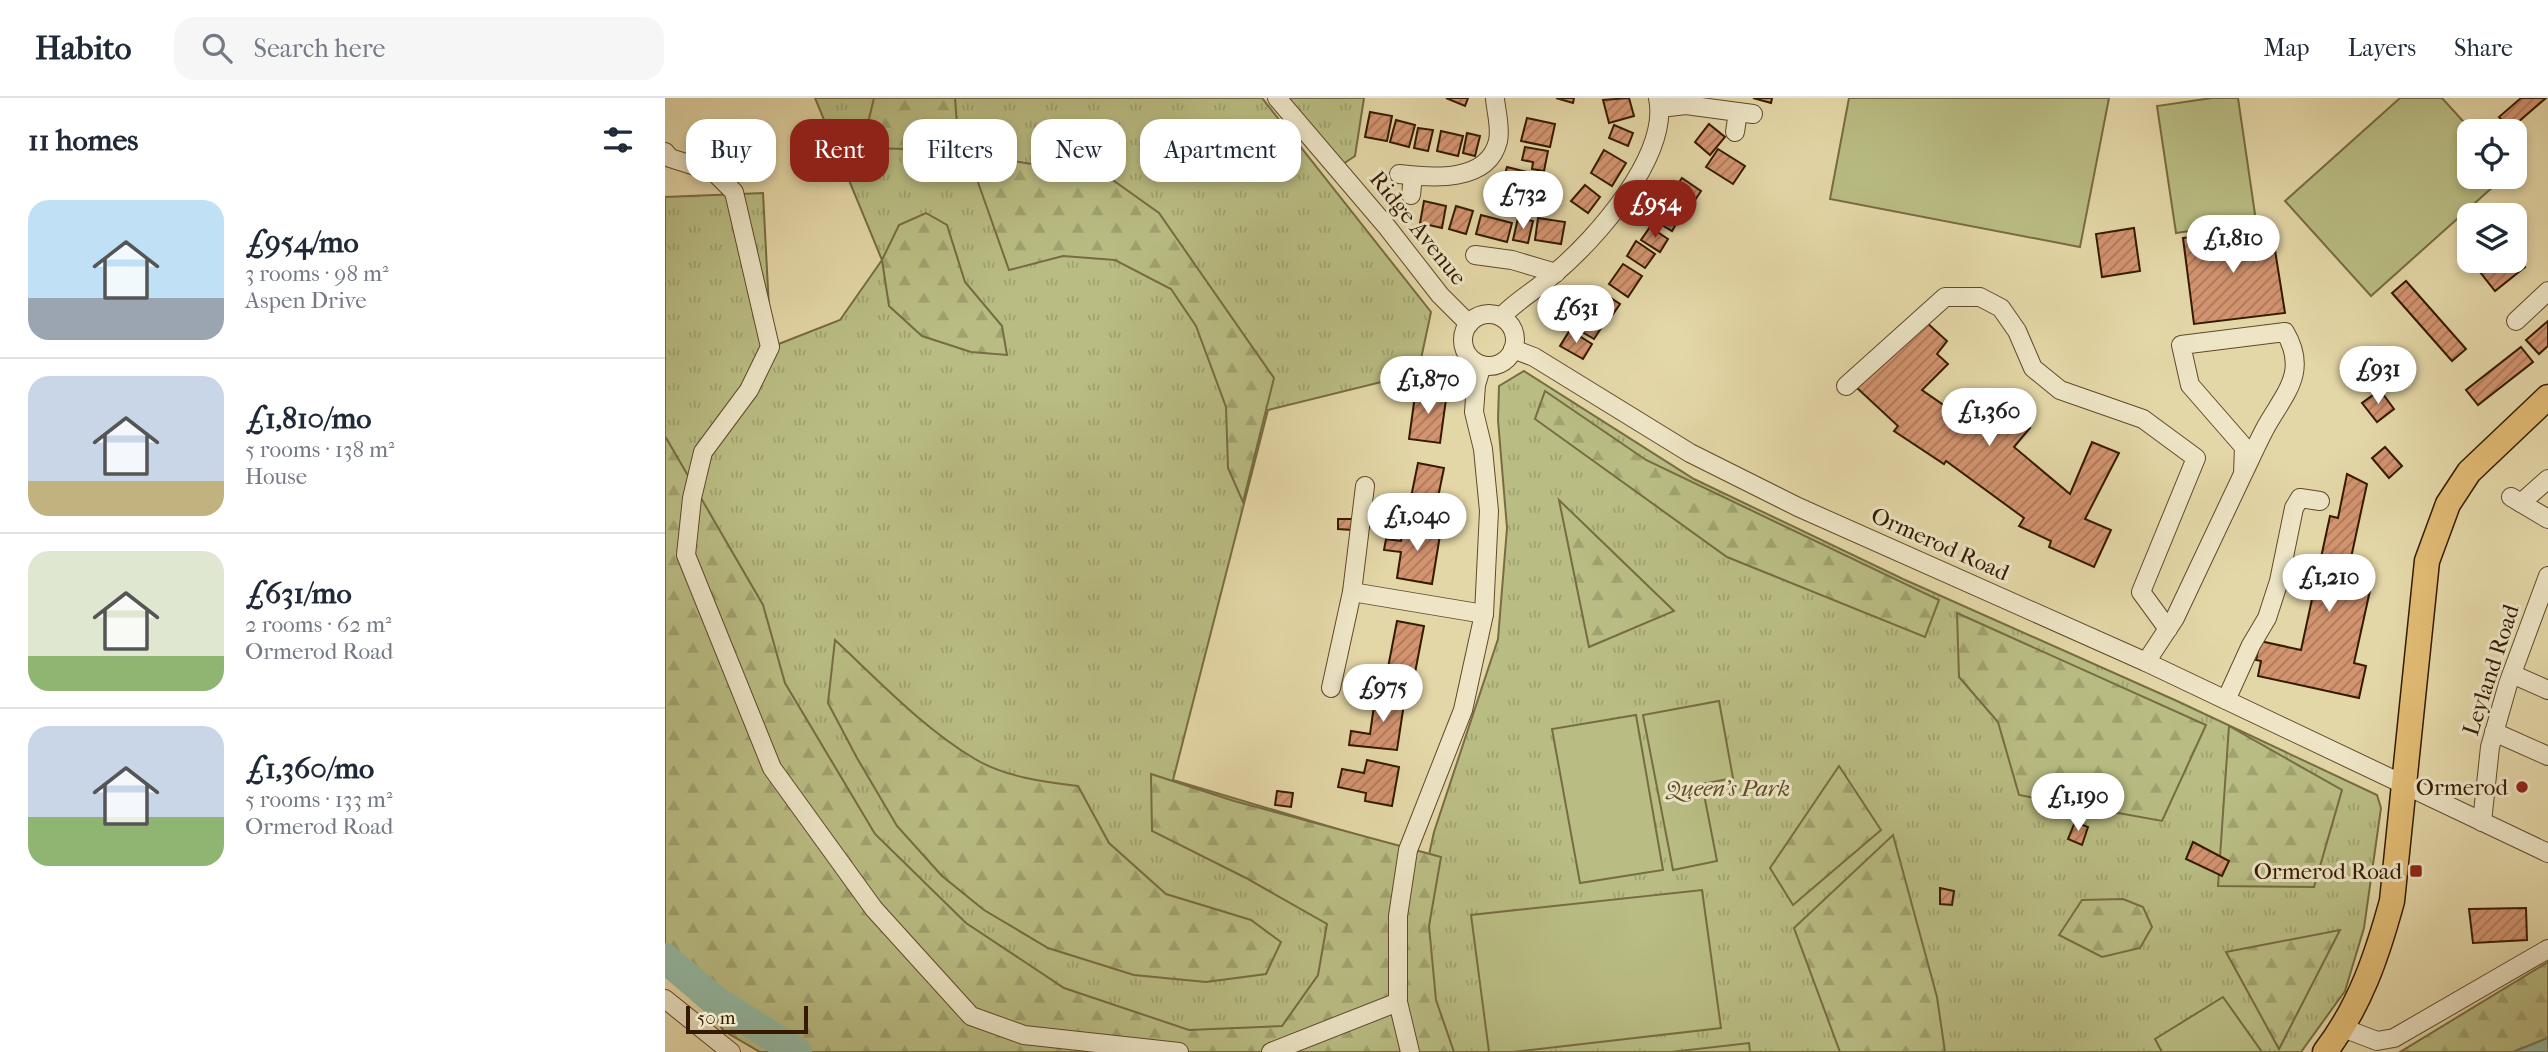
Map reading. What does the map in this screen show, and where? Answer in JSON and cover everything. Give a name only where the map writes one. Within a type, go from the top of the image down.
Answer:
[{"type":"highway","points":[[2325,1052],[2360,998],[2380,946],[2392,901],[2405,785],[2418,623],[2427,561],[2448,504],[2469,472],[2548,397]]},
{"type":"street","name":"Ridge Avenue","points":[[1277,98],[1387,227],[1440,295],[1469,324]]},
{"type":"street","points":[[1411,195],[1406,175],[1429,178],[1464,173],[1488,160],[1498,143],[1495,98]]},
{"type":"street","points":[[1501,317],[1556,272],[1604,223],[1633,183],[1651,150],[1659,103],[1745,113],[1735,132]]},
{"type":"street","points":[[665,152],[670,158],[714,172],[734,192],[771,347],[748,390],[703,452],[692,498],[686,555],[772,768],[874,909],[971,1016],[1024,1035],[1178,1052]]},
{"type":"street","points":[[1475,255],[1512,260],[1556,272]]},
{"type":"street","points":[[2516,321],[2548,290]]},
{"type":"street","points":[[1846,386],[1945,298],[1980,297],[2001,308],[2017,331],[2033,368],[2060,390],[2144,419],[2196,458],[2141,592],[2168,629]]},
{"type":"street","points":[[1484,315],[1501,317],[1511,328],[1513,349],[1497,365],[1474,362],[1464,348],[1464,331],[1469,324],[1484,315]]},
{"type":"street","points":[[2147,662],[2168,629],[2267,425],[2292,386],[2295,348],[2285,332],[2181,345],[2190,385],[2244,447],[2243,474]]},
{"type":"street","name":"Ormerod Road","points":[[1513,349],[1534,357],[1690,453],[1798,507],[2147,662],[2548,853]]},
{"type":"street","points":[[1410,1052],[1398,1002],[1398,916],[1408,850],[1463,710],[1483,614],[1489,512],[1483,449],[1474,412],[1482,365]]},
{"type":"street","points":[[2548,479],[2516,500],[2548,519]]},
{"type":"street","points":[[1331,688],[1352,592],[1365,486]]},
{"type":"street","points":[[2226,700],[2273,603],[2294,508],[2300,499],[2320,501]]},
{"type":"street","name":"Leyland Road","points":[[2482,822],[2494,732],[2512,674],[2544,601],[2548,576]]},
{"type":"street","points":[[1352,592],[1483,614]]},
{"type":"street","points":[[2512,674],[2548,690]]},
{"type":"street","points":[[2494,732],[2548,756]]},
{"type":"street","points":[[2343,1028],[2377,1041],[2394,1038],[2548,948]]},
{"type":"street","points":[[665,999],[731,1052]]},
{"type":"street","points":[[1271,1052],[1398,1002]]},
{"type":"green space","points":[[815,98],[1262,98],[1279,119],[1140,119],[1140,182],[1301,182],[1301,147],[1431,312],[1418,373],[1268,410],[1173,780],[1408,850],[1410,1052],[1044,1052],[987,1045],[665,472],[665,197],[763,193],[771,347],[840,320],[882,260],[850,182],[889,182],[889,119],[824,119]]},
{"type":"green space","points":[[874,98],[955,98],[957,119],[903,119],[903,149],[889,149],[889,119],[869,119]]},
{"type":"green space","points":[[1277,98],[1364,98],[1355,156],[1337,168],[1301,126],[1301,119],[1295,119]]},
{"type":"green space","points":[[1849,98],[2109,98],[2080,247],[1830,199]]},
{"type":"green space","points":[[2212,98],[2238,98],[2256,221],[2176,233],[2157,106]]},
{"type":"green space","points":[[2400,98],[2442,98],[2461,119],[2457,119],[2457,189],[2491,189],[2475,203],[2457,203],[2457,219],[2371,296],[2285,201]]},
{"type":"green space","points":[[1017,162],[1031,164],[1031,182],[1115,182],[1159,213],[1274,378],[1243,502],[1228,468],[1226,407],[1196,326],[1171,289],[1115,260],[1063,256],[1009,270],[978,182],[1017,182]]},
{"type":"green space","points":[[926,213],[947,225],[965,282],[1002,326],[1007,355],[971,352],[922,336],[889,306],[882,260],[899,225]]},
{"type":"green space","name":"Queen's Park","points":[[1524,371],[1694,479],[1903,579],[2177,701],[2377,795],[2381,808],[2364,928],[2345,991],[2301,1052],[1430,1052],[1416,914],[1434,832],[1498,639],[1507,528],[1498,420],[1499,386]]},
{"type":"green space","points":[[1545,391],[1646,460],[1939,600],[1925,637],[1727,557],[1535,419]]},
{"type":"green space","points":[[665,436],[763,605],[785,683],[875,834],[966,923],[1064,988],[1189,1030],[1282,1026],[1318,975],[1327,924],[1246,878],[1152,831],[1151,774],[1234,801],[1441,857],[1429,926],[1436,1000],[1454,1052],[760,1052],[724,1031],[665,954]]},
{"type":"green space","points":[[1559,500],[1674,611],[1589,647]]},
{"type":"green space","points":[[1957,613],[2206,725],[2162,821],[2019,795],[1998,722],[1959,677]]},
{"type":"green space","points":[[835,640],[919,719],[975,759],[1012,774],[1078,786],[1109,843],[1166,894],[1251,920],[1281,942],[1266,974],[1206,982],[1134,975],[1048,948],[984,910],[942,876],[897,826],[857,758],[828,703]]},
{"type":"green space","points":[[1719,701],[1733,778],[1702,784],[1717,861],[1673,870],[1643,715]]},
{"type":"green space","points":[[1636,715],[1663,870],[1580,883],[1552,729]]},
{"type":"green space","points":[[2229,726],[2342,790],[2314,887],[2218,886]]},
{"type":"green space","points":[[1839,766],[1881,830],[1793,905],[1770,868]]},
{"type":"green space","points":[[1893,835],[1937,997],[1945,1052],[1840,1052],[1794,928]]},
{"type":"green space","points":[[1702,890],[1721,1028],[1513,1052],[1489,1052],[1471,915]]},
{"type":"green space","points":[[2123,899],[2143,907],[2152,927],[2140,948],[2102,957],[2059,935],[2082,900]]},
{"type":"green space","points":[[2340,930],[2279,1049],[2226,952]]},
{"type":"green space","points":[[2548,962],[2548,1038],[2513,1052],[2400,1052]]},
{"type":"green space","points":[[2223,997],[2262,1052],[2162,1052],[2155,1039]]},
{"type":"green space","points":[[1749,1043],[1750,1052],[1671,1052]]},
{"type":"shaded area","points":[[2548,1038],[2548,1052],[2513,1052]]},
{"type":"building","points":[[1446,98],[1468,98],[1465,106]]},
{"type":"building","points":[[1556,98],[1574,98],[1573,103]]},
{"type":"building","points":[[1629,98],[1634,116],[1609,123],[1603,100]]},
{"type":"building","points":[[1753,98],[1772,98],[1771,103]]},
{"type":"building","points":[[2521,98],[2546,98],[2522,119],[2499,117]]},
{"type":"building","points":[[1370,112],[1392,116],[1387,141],[1365,137]]},
{"type":"building","points":[[1527,118],[1555,124],[1550,147],[1521,141]]},
{"type":"building","points":[[1396,120],[1415,125],[1409,147],[1390,142]]},
{"type":"building","points":[[1709,124],[1725,137],[1710,155],[1695,142]]},
{"type":"building","points":[[1614,125],[1633,133],[1628,146],[1609,138]]},
{"type":"building","points":[[1418,128],[1433,130],[1428,151],[1414,148]]},
{"type":"building","points":[[1441,131],[1463,136],[1458,156],[1437,151]]},
{"type":"building","points":[[1467,133],[1480,136],[1475,156],[1463,153]]},
{"type":"building","points":[[1525,147],[1548,151],[1544,171],[1532,169],[1533,162],[1522,160]]},
{"type":"building","points":[[1718,149],[1745,166],[1733,184],[1706,167]]},
{"type":"building","points":[[1604,150],[1626,163],[1612,186],[1591,173]]},
{"type":"building","points":[[1507,167],[1527,172],[1522,187],[1503,181]]},
{"type":"building","points":[[1682,178],[1701,191],[1687,212],[1668,199]]},
{"type":"building","points":[[1585,185],[1600,197],[1588,213],[1571,201]]},
{"type":"building","points":[[1424,201],[1446,206],[1442,228],[1420,223]]},
{"type":"building","points":[[1456,206],[1473,211],[1466,234],[1449,229]]},
{"type":"building","points":[[1661,206],[1680,217],[1672,231],[1652,219]]},
{"type":"building","points":[[1481,215],[1512,223],[1507,242],[1476,234]]},
{"type":"building","points":[[1518,218],[1533,221],[1528,243],[1513,240]]},
{"type":"building","points":[[1538,218],[1565,222],[1561,244],[1535,240]]},
{"type":"building","points":[[2271,225],[2285,313],[2194,324],[2183,238]]},
{"type":"building","points":[[1650,227],[1668,239],[1660,252],[1641,240]]},
{"type":"building","points":[[2134,228],[2140,271],[2102,277],[2096,234]]},
{"type":"building","points":[[1636,241],[1655,254],[1645,268],[1627,256]]},
{"type":"building","points":[[1623,264],[1642,276],[1628,297],[1609,284]]},
{"type":"building","points":[[2481,273],[2518,273],[2495,291]]},
{"type":"building","points":[[2406,281],[2466,349],[2452,361],[2392,293]]},
{"type":"building","points":[[1602,292],[1620,304],[1611,317],[1593,305]]},
{"type":"building","points":[[1588,312],[1605,322],[1594,339],[1577,329]]},
{"type":"building","points":[[1925,321],[1947,341],[1937,354],[1948,364],[1922,390],[1971,424],[1995,390],[2026,408],[2018,420],[2030,428],[2014,447],[2070,494],[2092,442],[2119,453],[2085,519],[2111,530],[2094,567],[2049,547],[2051,541],[2019,526],[2024,518],[1946,461],[1944,464],[1894,431],[1898,426],[1856,387]]},
{"type":"building","points":[[2548,321],[2548,346],[2539,354],[2526,340]]},
{"type":"building","points":[[1570,330],[1592,344],[1583,359],[1560,346]]},
{"type":"building","points":[[2521,347],[2533,362],[2478,405],[2466,390]]},
{"type":"building","points":[[1416,388],[1447,392],[1440,443],[1409,439]]},
{"type":"building","points":[[2380,390],[2394,409],[2377,422],[2362,403]]},
{"type":"building","points":[[2385,447],[2402,466],[2389,478],[2372,458]]},
{"type":"building","points":[[1418,463],[1444,468],[1435,512],[1409,507]]},
{"type":"building","points":[[2347,474],[2367,484],[2346,581],[2371,586],[2354,663],[2366,666],[2359,698],[2258,676],[2261,661],[2256,660],[2260,641],[2301,650],[2330,516],[2338,518]]},
{"type":"building","points":[[1338,519],[1353,519],[1352,530],[1338,529]]},
{"type":"building","points":[[1404,523],[1441,529],[1432,584],[1397,578],[1401,552],[1384,550],[1386,539],[1401,541]]},
{"type":"building","points":[[1397,621],[1424,626],[1413,683],[1386,678]]},
{"type":"building","points":[[1376,692],[1405,697],[1397,750],[1349,745],[1351,731],[1370,734]]},
{"type":"building","points":[[1367,760],[1399,767],[1392,806],[1365,801],[1366,793],[1338,787],[1342,769],[1364,773]]},
{"type":"building","points":[[1277,791],[1293,793],[1291,807],[1275,805]]},
{"type":"building","points":[[2075,822],[2088,827],[2082,845],[2068,839]]},
{"type":"building","points":[[2193,842],[2229,861],[2222,876],[2186,859]]},
{"type":"building","points":[[1940,888],[1954,891],[1952,905],[1940,904]]},
{"type":"building","points":[[2526,908],[2527,940],[2473,943],[2469,909]]},
{"type":"waterway","points":[[665,958],[714,1000],[797,1052]]},
{"type":"place","name":"Ormerod","points":[[2522,787]]},
{"type":"place","name":"Ormerod Road","points":[[2416,871]]}]
